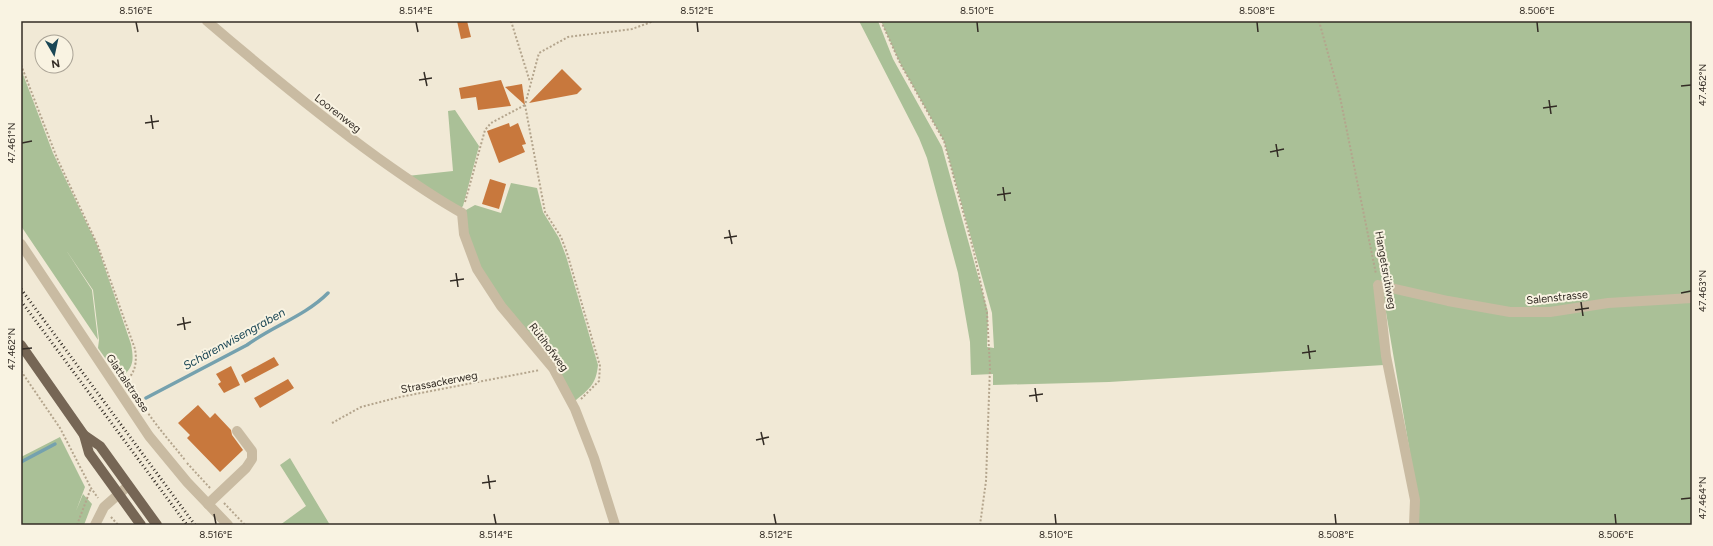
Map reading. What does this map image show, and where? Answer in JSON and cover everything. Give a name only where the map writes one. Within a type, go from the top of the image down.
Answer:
[{"type":"main road","points":[[21,345],[84,435],[89,453],[141,525]]},
{"type":"main road","points":[[84,435],[100,446],[157,525]]},
{"type":"street","name":"Loorenweg","points":[[207,21],[262,69],[346,135],[435,199],[462,213]]},
{"type":"street","name":"Rütihofweg","points":[[462,213],[464,234],[477,269],[501,306],[553,368],[575,409],[594,458],[616,525]]},
{"type":"street","name":"Glattalstrasse","points":[[21,244],[153,441],[228,525]]},
{"type":"street","name":"Salenstrasse","points":[[1378,285],[1448,301],[1510,312],[1550,312],[1608,303],[1692,298]]},
{"type":"street","name":"Hangetsrütiweg","points":[[1378,285],[1386,356],[1415,500],[1414,525]]},
{"type":"street","points":[[208,504],[246,468],[252,458],[252,451],[237,431]]},
{"type":"street","points":[[95,525],[104,507],[128,486]]},
{"type":"path","points":[[511,21],[531,83]]},
{"type":"path","points":[[575,409],[581,399],[599,381],[600,366],[567,253],[561,237],[545,212],[525,104],[539,53],[568,37],[632,29],[654,21]]},
{"type":"path","points":[[881,21],[900,63],[944,141],[974,252],[987,313],[990,367],[986,481],[980,525]]},
{"type":"path","name":"Hangetsrütiweg","points":[[1319,21],[1340,96],[1378,285]]},
{"type":"path","points":[[21,65],[57,158],[98,246],[135,349],[135,366],[129,379],[116,387]]},
{"type":"path","points":[[462,213],[485,130],[491,123],[525,104]]},
{"type":"path","name":"Strassackerweg","points":[[332,423],[362,407],[400,397],[553,368]]},
{"type":"path","points":[[21,371],[60,428],[91,488],[118,525]]},
{"type":"path","points":[[129,379],[141,402],[156,423],[187,462],[245,525]]},
{"type":"path","points":[[77,525],[91,488]]},
{"type":"green space","points":[[859,21],[878,21],[893,59],[942,147],[988,312],[987,347],[994,348],[992,313],[944,141],[900,63],[881,21],[1692,21],[1692,525],[1419,525],[1418,500],[1381,283],[1384,365],[1109,382],[993,385],[993,374],[971,375],[970,342],[958,273],[927,158],[919,138]]},
{"type":"green space","points":[[21,69],[53,153],[97,245],[131,344],[133,355],[132,363],[128,371],[120,379],[98,348],[99,340],[93,290],[66,250],[92,290],[98,340],[21,226]]},
{"type":"green space","points":[[455,110],[479,146],[463,206],[459,210],[407,176],[453,171],[448,111]]},
{"type":"green space","points":[[511,183],[537,188],[543,212],[559,238],[566,256],[598,365],[594,382],[575,401],[479,268],[466,235],[466,210],[475,205],[501,213]]},
{"type":"green space","points":[[60,437],[85,487],[76,511],[83,494],[92,504],[84,525],[21,525],[21,457]]},
{"type":"green space","points":[[290,458],[330,525],[280,525],[306,506],[280,465]]},
{"type":"building","points":[[457,21],[467,21],[471,37],[461,39]]},
{"type":"building","points":[[562,69],[582,89],[577,94],[529,103]]},
{"type":"building","points":[[501,80],[511,106],[478,110],[476,97],[461,99],[459,88]]},
{"type":"building","points":[[522,84],[525,105],[505,87]]},
{"type":"building","points":[[509,123],[510,127],[518,123],[526,144],[522,145],[525,152],[499,163],[487,131]]},
{"type":"building","points":[[490,179],[506,184],[499,209],[482,204]]},
{"type":"building","points":[[274,357],[279,365],[245,383],[241,375]]},
{"type":"building","points":[[231,366],[240,385],[224,393],[218,384],[221,382],[216,374]]},
{"type":"building","points":[[288,379],[294,388],[260,408],[254,398]]},
{"type":"building","points":[[198,405],[210,418],[215,413],[231,430],[232,435],[243,450],[220,472],[187,438],[190,435],[178,423]]},
{"type":"waterway","name":"Schärenwisengraben","points":[[146,398],[247,345],[267,332],[299,315],[328,293]]},
{"type":"waterway","name":"Schärenwisengraben","points":[[21,462],[55,444]]},
{"type":"railway","points":[[21,289],[195,525]]},
{"type":"railway","points":[[21,301],[187,525]]}]
